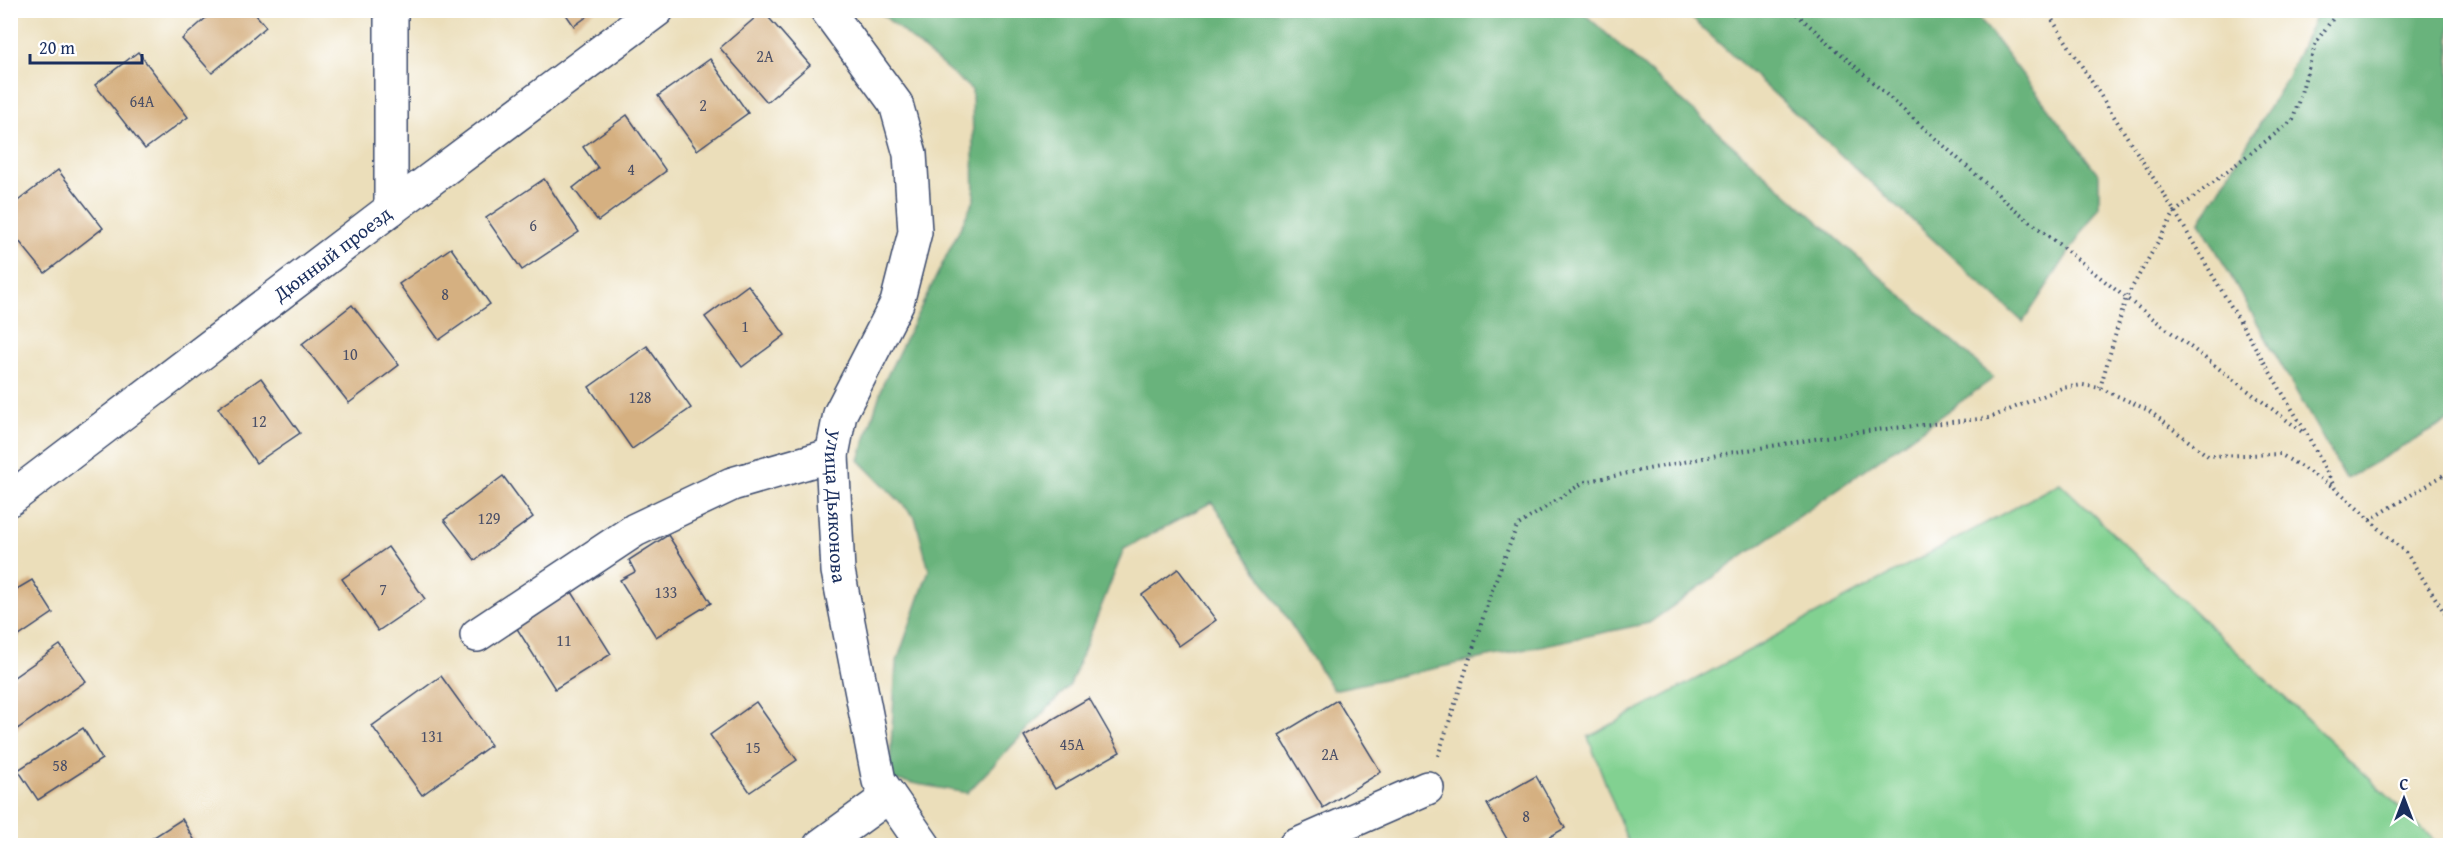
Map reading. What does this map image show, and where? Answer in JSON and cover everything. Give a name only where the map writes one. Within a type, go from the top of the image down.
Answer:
[{"type":"street","points":[[391,10],[391,209]]},
{"type":"street","name":"Дюнный проезд","points":[[10,499],[657,10]]},
{"type":"street","name":"улица Дьяконова","points":[[827,10],[896,104],[910,154],[915,232],[897,303],[840,414],[832,455],[838,571],[879,781],[924,846]]},
{"type":"street","points":[[477,635],[635,530],[732,484],[832,455]]},
{"type":"street","points":[[1295,846],[1427,788]]},
{"type":"street","points":[[820,846],[889,796]]},
{"type":"path","points":[[1792,10],[2012,207],[2126,298],[2308,436]]},
{"type":"path","points":[[2046,10],[2175,212],[2308,436],[2335,488]]},
{"type":"path","points":[[2100,388],[2126,298],[2175,212],[2293,120],[2316,42],[2338,10]]},
{"type":"path","points":[[1427,788],[1493,587],[1517,526],[1584,482],[1723,454],[1857,432],[1989,418],[2062,388],[2083,385],[2100,388],[2148,410],[2208,456],[2280,454],[2335,488],[2407,554],[2451,621]]},
{"type":"path","points":[[2370,520],[2451,471]]},
{"type":"green space","points":[[878,11],[1581,11],[1994,378],[1649,623],[1333,690],[1212,502],[1124,549],[1070,685],[967,793],[889,779],[896,664],[929,570],[915,517],[859,460],[883,384],[974,200],[972,90]]},
{"type":"green space","points":[[1684,11],[1974,11],[2099,175],[2099,207],[2023,322]]},
{"type":"green space","points":[[2318,11],[2450,11],[2450,420],[2346,479],[2200,222],[2287,78]]},
{"type":"green space","points":[[2060,483],[2439,845],[1629,845],[1588,737]]},
{"type":"building","points":[[215,10],[252,10],[266,27],[212,73],[182,39]]},
{"type":"building","points":[[563,10],[596,10],[574,26]]},
{"type":"building","points":[[763,11],[810,65],[767,102],[720,48]]},
{"type":"building","points":[[138,52],[188,117],[145,149],[95,85]]},
{"type":"building","points":[[710,59],[748,113],[697,150],[658,96]]},
{"type":"building","points":[[627,115],[666,171],[598,221],[573,188],[598,168],[583,147]]},
{"type":"building","points":[[58,170],[103,228],[45,273],[10,230],[10,207]]},
{"type":"building","points":[[544,179],[579,232],[522,270],[486,218]]},
{"type":"building","points":[[451,248],[490,304],[439,340],[399,284]]},
{"type":"building","points":[[748,285],[785,335],[742,367],[705,317]]},
{"type":"building","points":[[352,305],[399,365],[349,403],[302,344]]},
{"type":"building","points":[[647,346],[691,408],[632,449],[589,387]]},
{"type":"building","points":[[261,378],[300,433],[256,463],[218,408]]},
{"type":"building","points":[[503,476],[533,517],[475,560],[444,520]]},
{"type":"building","points":[[668,535],[711,603],[656,637],[620,580],[635,572],[629,560]]},
{"type":"building","points":[[388,547],[425,599],[378,631],[342,579]]},
{"type":"building","points":[[1178,569],[1216,620],[1179,646],[1142,595]]},
{"type":"building","points":[[32,580],[53,613],[10,642],[10,593]]},
{"type":"building","points":[[572,592],[611,654],[555,689],[516,627]]},
{"type":"building","points":[[60,645],[86,681],[10,734],[10,680]]},
{"type":"building","points":[[441,676],[491,745],[422,795],[372,726]]},
{"type":"building","points":[[1089,698],[1120,752],[1055,789],[1024,736]]},
{"type":"building","points":[[1337,700],[1381,772],[1323,808],[1279,735]]},
{"type":"building","points":[[756,702],[797,760],[750,792],[710,735]]},
{"type":"building","points":[[83,728],[102,759],[38,800],[18,770]]},
{"type":"building","points":[[1536,776],[1565,828],[1534,846],[1511,846],[1487,804]]},
{"type":"building","points":[[182,819],[198,846],[140,846]]}]
